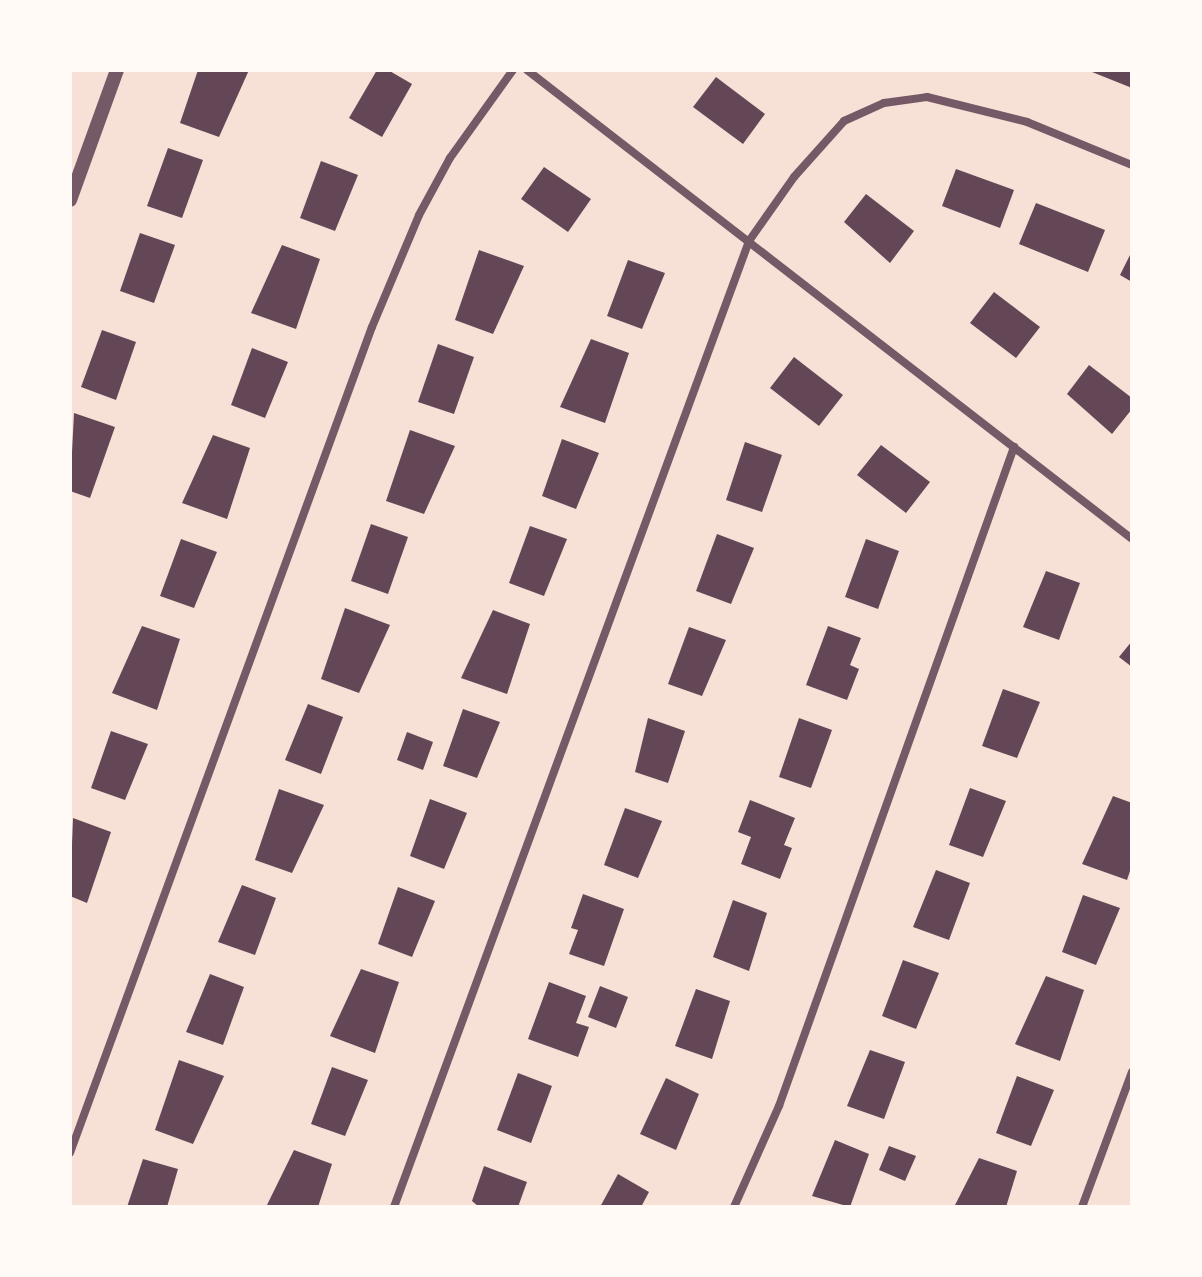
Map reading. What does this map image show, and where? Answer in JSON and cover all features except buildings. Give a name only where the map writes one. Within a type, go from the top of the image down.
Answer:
[{"type":"street","points":[[70,200],[117,70]]},
{"type":"street","points":[[70,1153],[372,327],[450,158],[513,70]]},
{"type":"street","points":[[527,70],[1132,539]]},
{"type":"street","points":[[394,1207],[749,241],[794,177],[844,121],[884,103],[927,97],[1027,122],[1132,165]]},
{"type":"street","points":[[734,1207],[779,1106],[1014,447]]},
{"type":"street","points":[[1082,1207],[1132,1072]]}]
